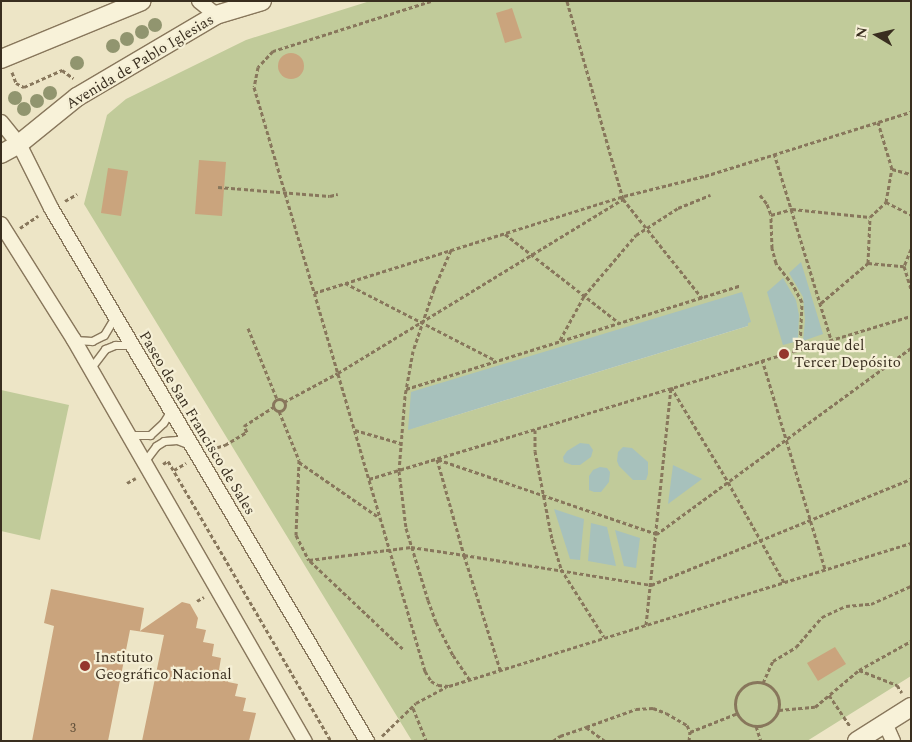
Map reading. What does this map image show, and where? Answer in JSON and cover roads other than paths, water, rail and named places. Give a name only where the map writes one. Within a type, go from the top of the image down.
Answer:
[{"type":"street","points":[[4,58],[142,1]]},
{"type":"street","points":[[199,1],[216,15]]},
{"type":"street","name":"Avenida de Pablo Iglesias","points":[[1,154],[19,144],[84,93],[216,15],[262,1]]},
{"type":"street","name":"Paseo de San Francisco de Sales","points":[[1,122],[19,144],[51,208],[367,741]]},
{"type":"street","points":[[1,224],[74,340],[305,741]]},
{"type":"street","points":[[858,740],[885,723],[908,703]]},
{"type":"street","points":[[885,723],[893,741]]},
{"type":"lane","points":[[74,340],[92,341],[104,335],[115,317]]},
{"type":"lane","points":[[90,369],[105,349],[115,345],[132,345]]},
{"type":"lane","points":[[128,435],[150,435],[163,423],[171,410]]},
{"type":"lane","points":[[147,467],[156,446],[164,441],[176,440],[192,446]]},
{"type":"water","points":[[801,262],[823,334],[803,341],[805,320],[803,297],[789,273]]},
{"type":"water","points":[[783,278],[796,300],[799,315],[798,341],[783,345],[767,292]]},
{"type":"water","points":[[742,292],[751,322],[748,323],[748,326],[408,430],[411,392]]},
{"type":"water","points":[[580,443],[589,444],[593,450],[591,457],[580,465],[564,462],[563,457],[567,451]]},
{"type":"water","points":[[623,447],[632,448],[648,462],[646,480],[633,480],[619,466],[617,461],[618,452]]},
{"type":"water","points":[[673,465],[702,479],[668,504]]},
{"type":"water","points":[[600,467],[607,468],[610,472],[609,482],[601,492],[594,492],[589,490],[589,476],[593,470]]},
{"type":"water","points":[[554,509],[584,519],[580,560],[570,559]]},
{"type":"water","points":[[591,523],[607,527],[616,566],[588,561]]},
{"type":"water","points":[[615,530],[640,538],[636,568],[624,566]]},
{"type":"place","name":"Parque del Tercer Depósito","points":[[784,354]]},
{"type":"place","name":"Instituto Geográfico Nacional","points":[[85,666]]}]
